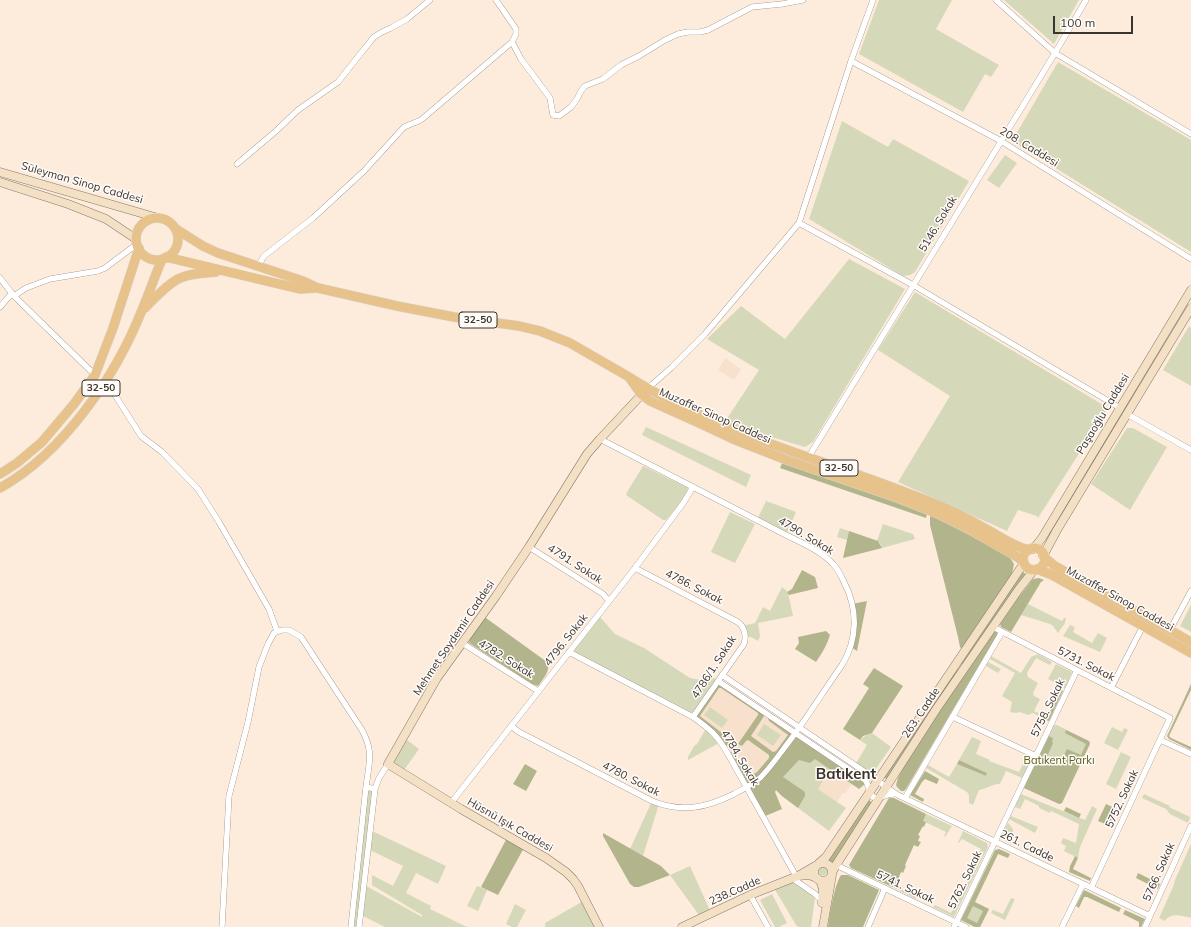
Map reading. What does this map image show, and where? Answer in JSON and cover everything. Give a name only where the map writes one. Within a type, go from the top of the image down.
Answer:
[{"type":"main road","points":[[158,218],[168,221],[176,229],[177,246],[164,258],[153,259],[144,255],[137,244],[139,228],[147,220],[158,218]]},
{"type":"main road","name":"32-50","points":[[176,229],[203,246],[218,253],[303,281],[318,288]]},
{"type":"main road","name":"32-50","points":[[0,474],[17,463],[42,442],[74,404],[94,375],[113,328],[137,244]]},
{"type":"main road","name":"32-50","points":[[0,488],[28,470],[50,450],[81,415],[104,384],[121,354],[142,310],[164,258],[300,289],[318,288]]},
{"type":"main road","points":[[142,310],[179,278],[223,271]]},
{"type":"main road","name":"Muzaffer Sinop Caddesi","points":[[318,288],[397,306],[454,317],[519,326],[540,331],[570,343],[629,377],[644,391],[650,400],[733,439],[784,459],[898,498],[936,513],[1016,555],[1023,562]]},
{"type":"main road","name":"Muzaffer Sinop Caddesi","points":[[644,391],[725,426],[808,458],[930,501],[1019,546],[1031,549]]},
{"type":"main road","points":[[1031,549],[1040,551],[1044,557],[1044,563],[1036,570],[1029,569],[1023,562],[1024,555],[1031,549]]},
{"type":"main road","name":"Muzaffer Sinop Caddesi","points":[[1044,557],[1055,566],[1191,642]]},
{"type":"main road","name":"Muzaffer Sinop Caddesi","points":[[1036,570],[1052,575],[1191,653]]},
{"type":"street","points":[[237,164],[298,110],[338,82],[374,37],[407,19],[430,0]]},
{"type":"street","points":[[258,266],[264,256],[313,218],[364,171],[404,127],[421,120],[512,42],[516,34],[516,29],[496,0]]},
{"type":"street","points":[[512,42],[521,59],[550,98],[554,115],[559,116],[571,107],[585,86],[603,79],[616,68],[670,37],[685,32],[700,32],[708,30],[748,8],[755,6],[782,4],[803,0]]},
{"type":"street","points":[[644,391],[671,368],[705,334],[799,223],[851,60],[874,0]]},
{"type":"street","points":[[996,0],[1055,52],[1191,134]]},
{"type":"street","name":"5146. Sokak","points":[[808,458],[1086,0]]},
{"type":"street","name":"208. Caddesi","points":[[851,60],[1001,141],[1191,259]]},
{"type":"street","name":"Süleyman Sinop Caddesi","points":[[0,172],[158,218]]},
{"type":"street","name":"Süleyman Sinop Caddesi","points":[[0,182],[68,204],[106,220],[137,244]]},
{"type":"street","points":[[799,223],[913,286],[1120,408]]},
{"type":"street","points":[[0,306],[13,295],[44,281],[98,271],[105,268],[137,244]]},
{"type":"street","points":[[0,278],[13,295],[94,375]]},
{"type":"street","name":"Paşaoğlu Caddesi","points":[[1031,549],[1042,538],[1191,290]]},
{"type":"street","name":"Paşaoğlu Caddesi","points":[[1044,557],[1057,530],[1191,308]]},
{"type":"street","points":[[104,384],[115,395],[141,436],[162,452],[198,489],[270,609],[277,631]]},
{"type":"street","name":"Mehmet Soydemir Caddesi","points":[[359,927],[375,789],[379,778],[437,678],[529,547],[580,465],[600,439],[644,391]]},
{"type":"street","points":[[1127,414],[1191,450]]},
{"type":"street","name":"4790. Sokak","points":[[600,439],[786,535],[830,561],[836,568],[848,590],[852,604],[854,634],[850,650],[842,665],[797,730]]},
{"type":"street","name":"4796. Sokak","points":[[451,803],[635,568],[684,502],[693,487]]},
{"type":"street","name":"4791. Sokak","points":[[529,547],[603,594],[609,601]]},
{"type":"street","name":"263. Cadde","points":[[818,864],[826,857],[1023,562]]},
{"type":"street","name":"4786. Sokak","points":[[635,568],[736,620],[742,626]]},
{"type":"street","name":"263. Cadde","points":[[823,927],[833,871],[937,708],[1019,589],[1036,570]]},
{"type":"street","points":[[1170,630],[1191,591]]},
{"type":"street","name":"4786/1. Sokak","points":[[693,717],[745,641],[745,634],[742,626]]},
{"type":"street","points":[[1111,688],[1143,626]]},
{"type":"street","name":"5731. Sokak","points":[[993,627],[1170,718]]},
{"type":"street","points":[[222,927],[229,796],[248,722],[259,667],[274,633],[282,630],[289,630],[301,637],[367,740],[370,753],[351,927]]},
{"type":"street","points":[[905,798],[1002,632]]},
{"type":"street","name":"4782. Sokak","points":[[462,643],[538,691]]},
{"type":"street","name":"4784. Sokak","points":[[569,652],[693,717],[709,728],[716,735],[728,754],[795,876]]},
{"type":"street","name":"5758. Sokak","points":[[995,842],[1077,670]]},
{"type":"street","name":"261. Cadde","points":[[722,675],[866,780],[872,796],[877,798],[879,797]]},
{"type":"street","name":"261. Cadde","points":[[718,681],[877,780],[896,794],[1150,916]]},
{"type":"street","points":[[953,717],[1036,756]]},
{"type":"street","name":"5752. Sokak","points":[[1091,888],[1170,718]]},
{"type":"street","name":"4780. Sokak","points":[[511,726],[652,801],[667,806],[684,808],[704,806],[723,799],[755,781],[768,769],[797,730]]},
{"type":"street","points":[[1160,740],[1191,754]]},
{"type":"street","name":"Hüsnü Işık Caddesi","points":[[388,764],[451,803],[546,858],[566,872],[578,886],[599,927]]},
{"type":"street","points":[[366,787],[375,789]]},
{"type":"street","points":[[879,797],[888,794],[896,794]]},
{"type":"street","name":"5766. Sokak","points":[[1146,927],[1191,826]]},
{"type":"street","name":"5762. Sokak","points":[[955,925],[995,842]]},
{"type":"street","points":[[795,876],[809,875],[818,879],[826,880],[831,877],[833,871],[828,864],[822,862],[818,864],[814,871],[814,874],[818,879],[823,889],[817,927]]},
{"type":"street","name":"238.Cadde","points":[[682,927],[795,876],[818,864]]},
{"type":"street","name":"5741. Sokak","points":[[833,871],[885,888],[955,925],[966,927]]},
{"type":"street","points":[[795,876],[822,901]]},
{"type":"street","points":[[1062,927],[1082,884]]},
{"type":"street","points":[[868,927],[885,888]]},
{"type":"street","points":[[750,895],[768,927]]},
{"type":"shaded area","points":[[725,358],[741,369],[734,380],[718,370]]},
{"type":"shaded area","points":[[718,681],[796,733],[746,787],[721,742],[693,717]]},
{"type":"shaded area","points":[[830,769],[852,784],[837,802],[818,789]]},
{"type":"green space","points":[[879,0],[952,0],[936,29],[999,65],[991,77],[985,74],[963,112],[859,54]]},
{"type":"green space","points":[[1004,0],[1079,0],[1054,44]]},
{"type":"green space","points":[[1058,62],[1191,140],[1191,252],[1012,141]]},
{"type":"green space","points":[[842,121],[888,147],[893,139],[969,181],[915,272],[910,275],[903,276],[809,219]]},
{"type":"green space","points":[[1005,155],[1017,163],[999,188],[987,180]]},
{"type":"green space","points":[[849,259],[905,289],[813,442],[805,447],[745,429],[731,422],[728,417],[759,370],[707,339],[741,306],[785,339]]},
{"type":"green space","points":[[915,292],[1108,408],[1038,518],[1037,516],[1018,510],[1007,531],[898,482],[950,396],[878,350]]},
{"type":"green space","points":[[1189,326],[1191,328],[1191,386],[1163,370]]},
{"type":"green space","points":[[646,427],[751,475],[746,487],[642,435]]},
{"type":"green space","points":[[1127,428],[1133,428],[1167,447],[1130,510],[1091,484]]},
{"type":"green space","points":[[784,459],[928,509],[926,518],[780,468]]},
{"type":"green space","points":[[643,466],[688,488],[682,500],[666,520],[663,520],[626,495]]},
{"type":"green space","points":[[766,501],[796,512],[786,535],[757,520]]},
{"type":"green space","points":[[730,512],[755,524],[735,563],[711,552]]},
{"type":"green space","points":[[930,514],[1009,556],[1014,564],[1012,574],[962,649],[960,647],[930,525]]},
{"type":"green space","points":[[883,524],[913,534],[915,539],[882,548],[880,543],[877,541]]},
{"type":"green space","points":[[840,528],[849,531],[847,540],[837,537]]},
{"type":"green space","points":[[849,531],[878,541],[882,548],[843,558]]},
{"type":"green space","points":[[1050,567],[1191,646],[1191,649],[1049,570]]},
{"type":"green space","points":[[802,570],[815,577],[818,588],[789,595],[787,592],[792,589]]},
{"type":"green space","points":[[1021,571],[1027,575],[963,665],[961,664]]},
{"type":"green space","points":[[1039,578],[1044,580],[1041,582],[1011,632],[1001,627],[1000,624],[1018,598],[1033,579]]},
{"type":"green space","points":[[782,587],[788,593],[793,616],[758,623],[760,636],[758,641],[751,637],[745,637],[742,626],[755,623],[763,607],[770,611]]},
{"type":"green space","points":[[867,601],[857,651],[851,647],[853,639],[852,604]]},
{"type":"green space","points":[[1028,604],[1062,621],[1066,618],[1065,623],[1058,633],[1050,624],[1021,615]]},
{"type":"green space","points":[[1191,605],[1191,632],[1180,626]]},
{"type":"green space","points":[[600,617],[615,634],[644,648],[690,678],[701,680],[710,676],[716,679],[693,712],[690,712],[574,652]]},
{"type":"green space","points":[[484,618],[547,662],[548,671],[538,686],[532,684],[469,643],[470,639]]},
{"type":"green space","points":[[1070,625],[1075,627],[1073,632],[1092,643],[1098,633],[1107,638],[1100,652],[1063,636]]},
{"type":"green space","points":[[826,631],[830,635],[816,662],[795,649],[799,643],[798,637]]},
{"type":"green space","points":[[994,631],[997,632],[997,635],[906,789],[901,791],[896,785],[908,758]]},
{"type":"green space","points":[[1038,654],[1052,662],[1050,665],[1036,658],[1027,673],[1028,677],[1038,683],[1033,693],[1034,696],[1040,699],[1034,711],[1047,717],[1046,720],[1033,713],[1028,715],[1020,712],[1010,712],[1012,702],[1002,696],[1015,673],[990,659],[991,656],[1021,673],[1031,657]]},
{"type":"green space","points":[[988,662],[1001,669],[998,673],[986,666]]},
{"type":"green space","points":[[1056,664],[1072,672],[1065,688],[1048,679]]},
{"type":"green space","points":[[874,668],[903,686],[872,733],[863,736],[860,740],[843,729],[869,688],[863,684]]},
{"type":"green space","points":[[957,668],[959,670],[886,779],[884,776]]},
{"type":"green space","points":[[718,681],[766,713],[751,736],[773,752],[776,751],[788,735],[769,721],[768,718],[865,780],[865,784],[859,789],[815,759],[810,763],[799,760],[783,777],[805,792],[805,796],[798,808],[776,790],[775,792],[782,809],[763,817],[728,754],[731,752],[733,753],[748,777],[757,772],[769,758],[769,755],[748,740],[742,746],[738,744],[758,713],[719,688],[700,716],[731,740],[725,748],[721,742],[693,717]]},
{"type":"green space","points":[[1191,684],[1191,690],[1169,736],[1191,747],[1191,750],[1169,739],[1167,736]]},
{"type":"green space","points":[[1060,689],[1063,691],[1049,721],[1046,720]]},
{"type":"green space","points":[[710,707],[728,720],[722,728],[704,715]]},
{"type":"green space","points":[[764,724],[781,735],[773,746],[757,735]]},
{"type":"green space","name":"Batıkent Parkı","points":[[1054,725],[1057,725],[1090,742],[1062,803],[1060,804],[1024,788]]},
{"type":"green space","points":[[707,727],[721,742],[688,760],[694,746],[697,744]]},
{"type":"green space","points":[[1112,727],[1122,732],[1124,728],[1128,730],[1118,750],[1104,743]]},
{"type":"green space","name":"Batıkent Parkı","points":[[1066,730],[1089,741],[1090,744],[1062,803],[1059,804],[1024,788],[1049,736],[1053,738],[1053,743],[1047,757],[1060,763],[1067,749],[1081,755],[1086,744],[1065,733]]},
{"type":"green space","points":[[796,733],[836,760],[818,789],[846,808],[829,831],[776,790]]},
{"type":"green space","points":[[872,733],[891,747],[871,776],[855,765],[867,745],[860,740]]},
{"type":"green space","points":[[403,737],[419,749],[402,773],[388,764]]},
{"type":"green space","points":[[972,737],[981,741],[976,754],[990,760],[989,761],[1019,772],[1024,762],[1029,764],[1022,778],[1006,771],[1000,784],[995,784],[979,790],[973,805],[969,803],[969,795],[967,792],[926,768],[928,765],[949,777],[957,764],[986,776],[987,773],[959,760]]},
{"type":"green space","points":[[1121,752],[1131,757],[1116,789],[1106,784]]},
{"type":"green space","points":[[959,760],[987,773],[986,776],[957,764]]},
{"type":"green space","points":[[525,764],[537,771],[526,791],[513,784]]},
{"type":"green space","points":[[925,771],[939,779],[937,784],[925,779],[922,782],[915,794],[924,799],[923,802],[910,795]]},
{"type":"green space","points":[[366,787],[375,789],[370,830],[446,866],[438,884],[416,873],[406,893],[431,906],[430,909],[467,927],[385,927],[361,915],[359,927],[351,927]],"holes":[[[368,850],[403,866],[393,886],[372,875],[372,885],[422,915],[422,917],[364,886]]]},
{"type":"green space","points":[[1021,794],[1085,820],[1092,806],[1097,809],[1080,847],[1078,858],[1064,851],[1066,846],[1061,843],[1063,838],[1076,843],[1079,824],[1051,811],[1050,813],[1039,808],[1039,806],[1025,799],[1020,809],[1015,807]]},
{"type":"green space","points":[[1144,794],[1190,817],[1188,823],[1170,814],[1166,809],[1142,798]]},
{"type":"green space","points":[[889,798],[894,798],[926,814],[923,821],[926,822],[918,835],[920,836],[918,841],[921,842],[918,847],[914,845],[903,873],[901,872],[896,887],[892,887],[851,868],[849,865]]},
{"type":"green space","points":[[867,799],[873,803],[834,862],[830,863],[828,860]]},
{"type":"green space","points":[[652,801],[659,804],[643,856],[630,849]]},
{"type":"green space","points":[[1106,804],[1117,809],[1110,826],[1098,821]]},
{"type":"green space","points":[[1066,807],[1081,814],[1079,818],[1064,811]]},
{"type":"green space","points":[[926,814],[952,826],[945,837],[946,832],[923,821]]},
{"type":"green space","points":[[1011,816],[1038,827],[1035,833],[1009,819]]},
{"type":"green space","points":[[1008,823],[1013,829],[1014,845],[1000,838]]},
{"type":"green space","points":[[963,831],[987,843],[988,847],[954,917],[933,907],[935,905],[951,913],[953,909],[955,909],[959,900],[958,899],[972,872],[968,870],[970,866],[973,867],[981,854],[979,853],[981,849],[962,839],[958,843]]},
{"type":"green space","points":[[603,833],[661,866],[670,875],[639,887],[634,887],[630,884],[603,836]]},
{"type":"green space","points":[[508,836],[525,846],[498,895],[481,887]]},
{"type":"green space","points":[[1191,844],[1191,918],[1170,916],[1165,921],[1159,918]]},
{"type":"green space","points":[[999,849],[1010,854],[1008,858],[998,854],[975,902],[989,909],[980,927],[975,927],[961,920],[995,850]],"holes":[[[973,906],[983,911],[977,923],[967,918]]]},
{"type":"green space","points":[[1075,856],[1078,858],[1073,869],[1091,878],[1090,881],[1069,872]]},
{"type":"green space","points":[[690,866],[711,913],[701,918],[670,875]]},
{"type":"green space","points":[[823,866],[828,871],[823,876],[818,871]]},
{"type":"green space","points":[[1138,873],[1160,884],[1158,889],[1136,878]]},
{"type":"green space","points":[[841,875],[848,875],[879,890],[863,927],[828,927],[834,893]]},
{"type":"green space","points":[[794,881],[815,898],[811,927],[798,927],[796,925],[774,888]]},
{"type":"green space","points":[[893,885],[916,896],[919,893],[916,899],[892,887]]},
{"type":"green space","points":[[477,886],[487,890],[478,911],[467,906]]},
{"type":"green space","points":[[1084,890],[1121,908],[1119,912],[1087,897],[1084,897],[1079,908],[1076,906]]},
{"type":"green space","points":[[772,894],[787,923],[779,927],[775,927],[760,900]]},
{"type":"green space","points":[[1011,898],[1015,899],[1005,920],[991,913],[993,910],[1003,914]]},
{"type":"green space","points":[[585,900],[595,927],[545,927],[545,923]]},
{"type":"green space","points":[[971,901],[989,909],[980,927],[975,927],[961,920]]},
{"type":"green space","points":[[515,904],[526,910],[517,927],[512,927],[506,924]]},
{"type":"green space","points":[[1125,910],[1145,919],[1141,927],[1139,927],[1139,922],[1123,914]]},
{"type":"district","name":"Batıkent","points":[[846,774]]}]
